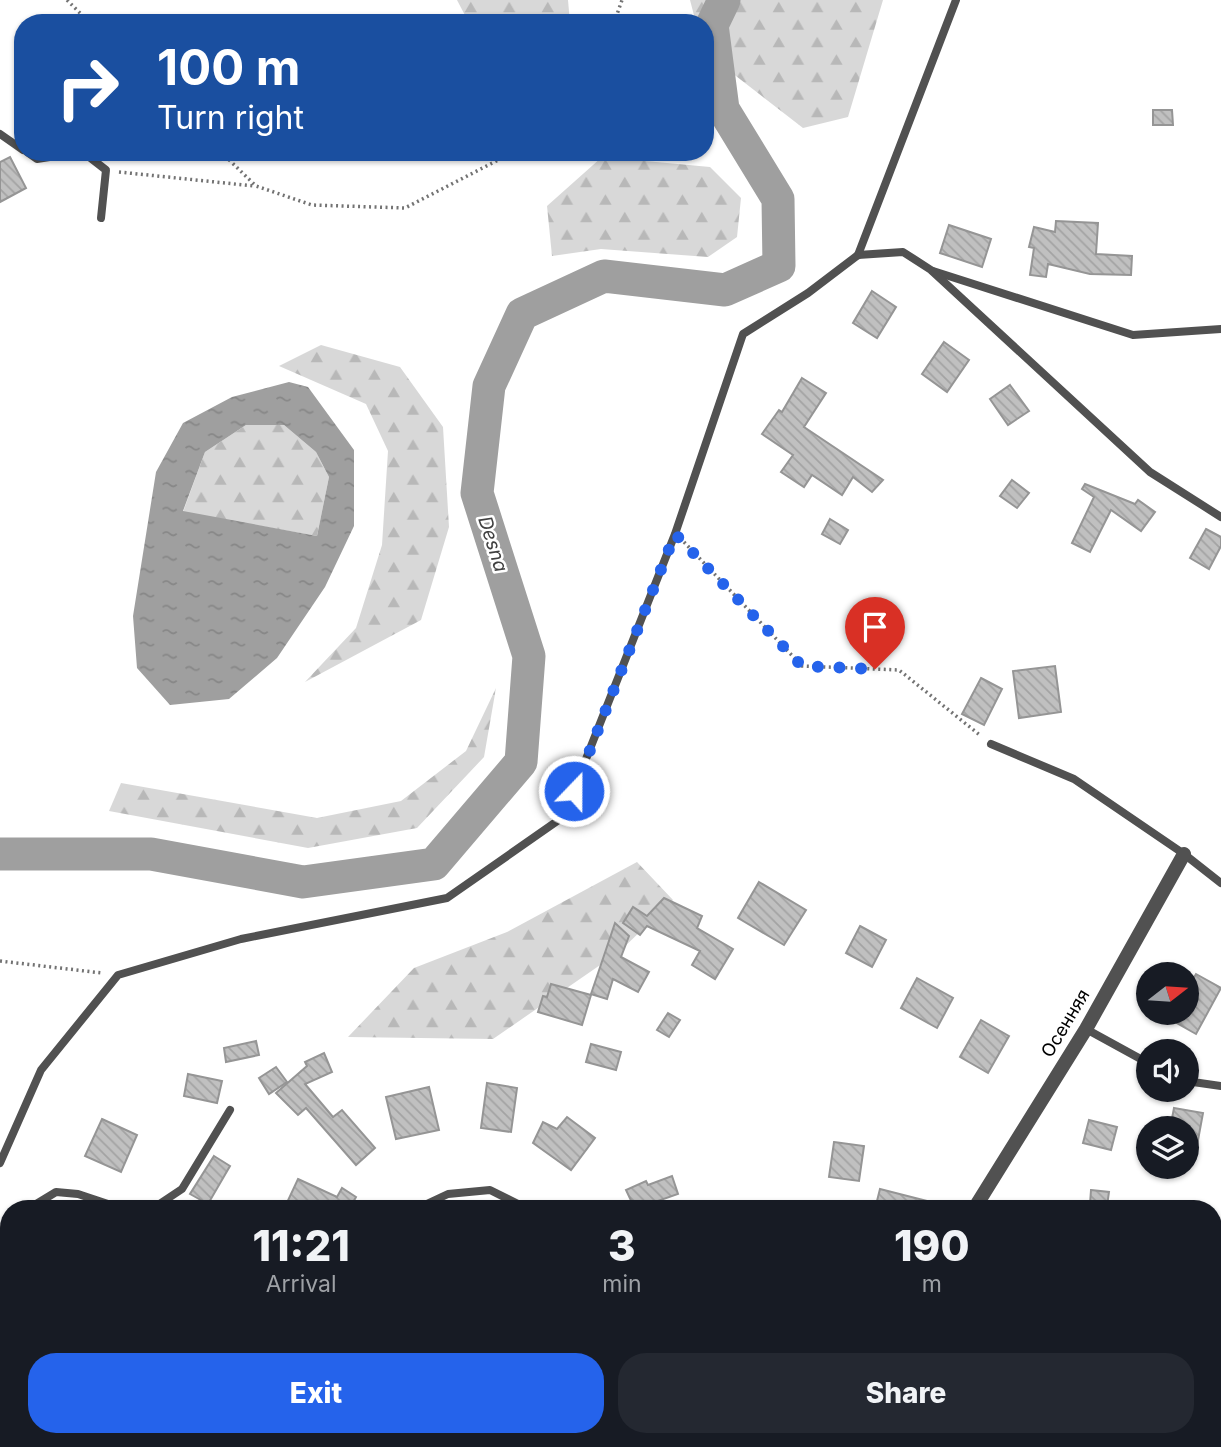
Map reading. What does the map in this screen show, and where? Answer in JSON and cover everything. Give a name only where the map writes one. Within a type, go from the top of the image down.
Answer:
[{"type":"street","name":"Осенняя","points":[[980,1200],[1086,1029],[1184,853]]},
{"type":"lane","points":[[0,1163],[41,1070],[118,975],[241,939],[447,898],[564,817],[675,534],[743,334],[808,293],[858,255],[956,0]]},
{"type":"lane","points":[[94,161],[106,170],[101,218]]},
{"type":"lane","points":[[858,255],[903,253],[931,271],[1150,472],[1221,517]]},
{"type":"lane","points":[[931,271],[1133,335],[1221,329]]},
{"type":"lane","points":[[991,744],[1074,779],[1184,853],[1221,883]]},
{"type":"lane","points":[[1086,1029],[1136,1056]]},
{"type":"lane","points":[[1199,1083],[1221,1086]]},
{"type":"lane","points":[[166,1200],[182,1189],[230,1110]]},
{"type":"lane","points":[[435,1200],[448,1194],[491,1190],[510,1200]]},
{"type":"lane","points":[[43,1200],[56,1192],[78,1194],[96,1200]]},
{"type":"path","points":[[67,0],[81,14]]},
{"type":"path","points":[[230,161],[256,186]]},
{"type":"path","points":[[106,170],[256,186],[312,205],[405,208],[496,161]]},
{"type":"path","points":[[675,534],[802,666],[899,670],[991,744]]},
{"type":"path","points":[[0,961],[118,975]]},
{"type":"green space","points":[[457,0],[568,0],[569,14],[464,14]]},
{"type":"green space","points":[[690,0],[883,0],[848,117],[803,128],[714,59],[714,14],[694,14]]},
{"type":"green space","points":[[598,161],[645,161],[710,167],[741,198],[737,237],[708,257],[601,249],[552,256],[547,206]]},
{"type":"green space","points":[[321,345],[400,367],[443,427],[449,527],[421,620],[305,682],[356,628],[382,545],[388,451],[366,404],[279,366]]},
{"type":"green space","points":[[246,425],[284,425],[316,452],[329,477],[317,536],[183,512],[205,452]]},
{"type":"green space","points":[[496,688],[484,757],[417,828],[308,848],[109,811],[121,783],[317,818],[401,801],[466,751]]},
{"type":"green space","points":[[637,862],[673,900],[619,952],[493,1039],[348,1037],[414,968],[507,932]]},
{"type":"water","points":[[289,382],[308,387],[354,450],[354,526],[325,587],[277,658],[229,699],[170,705],[137,668],[133,616],[156,472],[183,423],[232,397]],"holes":[[[246,425],[284,425],[316,452],[329,477],[317,536],[183,511],[205,452]]]},
{"type":"building","points":[[1153,110],[1172,110],[1173,125],[1153,125]]},
{"type":"building","points":[[10,157],[26,188],[0,202],[0,162]]},
{"type":"building","points":[[1056,221],[1098,223],[1096,254],[1132,256],[1131,275],[1090,274],[1048,264],[1046,277],[1030,275],[1034,248],[1029,247],[1034,227],[1055,232]]},
{"type":"building","points":[[949,225],[991,239],[982,267],[940,253]]},
{"type":"building","points":[[872,291],[896,307],[877,338],[853,323]]},
{"type":"building","points":[[944,342],[969,360],[947,392],[922,374]]},
{"type":"building","points":[[802,378],[826,393],[804,427],[883,480],[872,492],[853,477],[842,495],[812,475],[804,487],[781,472],[793,455],[762,434],[779,410],[782,412]]},
{"type":"building","points":[[1010,385],[1029,411],[1008,425],[990,399]]},
{"type":"building","points":[[1012,480],[1029,493],[1017,508],[1000,496]]},
{"type":"building","points":[[1085,484],[1135,504],[1138,500],[1155,512],[1141,531],[1111,510],[1090,552],[1072,543],[1094,497],[1082,489]]},
{"type":"building","points":[[830,519],[848,530],[840,544],[822,534]]},
{"type":"building","points":[[1206,529],[1221,537],[1221,546],[1209,569],[1190,558]]},
{"type":"building","points":[[1055,666],[1061,712],[1019,718],[1013,671]]},
{"type":"building","points":[[981,678],[1002,689],[984,725],[962,714]]},
{"type":"building","points":[[759,882],[806,910],[784,945],[738,918]]},
{"type":"building","points":[[664,898],[702,916],[697,928],[733,949],[715,979],[692,965],[700,951],[647,926],[640,935],[623,923],[633,907],[647,916]]},
{"type":"building","points":[[615,923],[629,936],[621,957],[649,972],[638,992],[613,979],[607,999],[591,994]]},
{"type":"building","points":[[860,926],[886,940],[872,967],[846,953]]},
{"type":"building","points":[[1199,976],[1221,988],[1196,1034],[1182,1026],[1199,1026]]},
{"type":"building","points":[[917,978],[953,998],[937,1028],[901,1008]]},
{"type":"building","points":[[551,984],[591,995],[582,1025],[538,1012],[543,996],[547,997]]},
{"type":"building","points":[[668,1013],[680,1020],[669,1037],[657,1030]]},
{"type":"building","points":[[981,1020],[1009,1036],[988,1073],[960,1057]]},
{"type":"building","points":[[256,1041],[259,1055],[226,1062],[224,1048]]},
{"type":"building","points":[[591,1044],[621,1052],[616,1070],[586,1062]]},
{"type":"building","points":[[324,1053],[332,1072],[305,1084],[333,1117],[342,1110],[375,1148],[356,1165],[306,1108],[298,1115],[276,1093],[307,1066],[305,1062]]},
{"type":"building","points":[[276,1067],[287,1082],[269,1094],[259,1078]]},
{"type":"building","points":[[188,1074],[222,1081],[217,1103],[184,1096]]},
{"type":"building","points":[[487,1083],[517,1088],[511,1132],[481,1128]]},
{"type":"building","points":[[429,1087],[439,1130],[396,1139],[386,1097]]},
{"type":"building","points":[[1174,1108],[1203,1113],[1199,1135],[1199,1116],[1172,1116]]},
{"type":"building","points":[[567,1117],[595,1138],[571,1170],[533,1143],[543,1122],[557,1129]]},
{"type":"building","points":[[102,1119],[137,1135],[121,1172],[85,1156]]},
{"type":"building","points":[[1089,1120],[1117,1127],[1111,1150],[1083,1143]]},
{"type":"building","points":[[834,1142],[864,1146],[859,1181],[829,1177]]},
{"type":"building","points":[[214,1156],[230,1166],[210,1200],[201,1200],[190,1194]]},
{"type":"building","points":[[672,1176],[678,1194],[661,1200],[631,1200],[626,1190],[646,1181],[648,1185]]},
{"type":"building","points":[[298,1179],[337,1197],[342,1188],[356,1197],[354,1200],[288,1200]]},
{"type":"building","points":[[880,1189],[923,1200],[877,1200]]},
{"type":"building","points":[[1091,1190],[1109,1192],[1108,1200],[1090,1200]]},
{"type":"waterway","name":"Desna","points":[[714,21],[724,0]]},
{"type":"waterway","name":"Desna","points":[[0,854],[151,854],[303,882],[434,864],[521,762],[529,656],[477,493],[489,386],[522,314],[604,276],[725,290],[779,266],[778,199],[723,109],[714,40]]},
{"type":"route","points":[[574,791],[675,534],[802,666],[875,669]]}]
